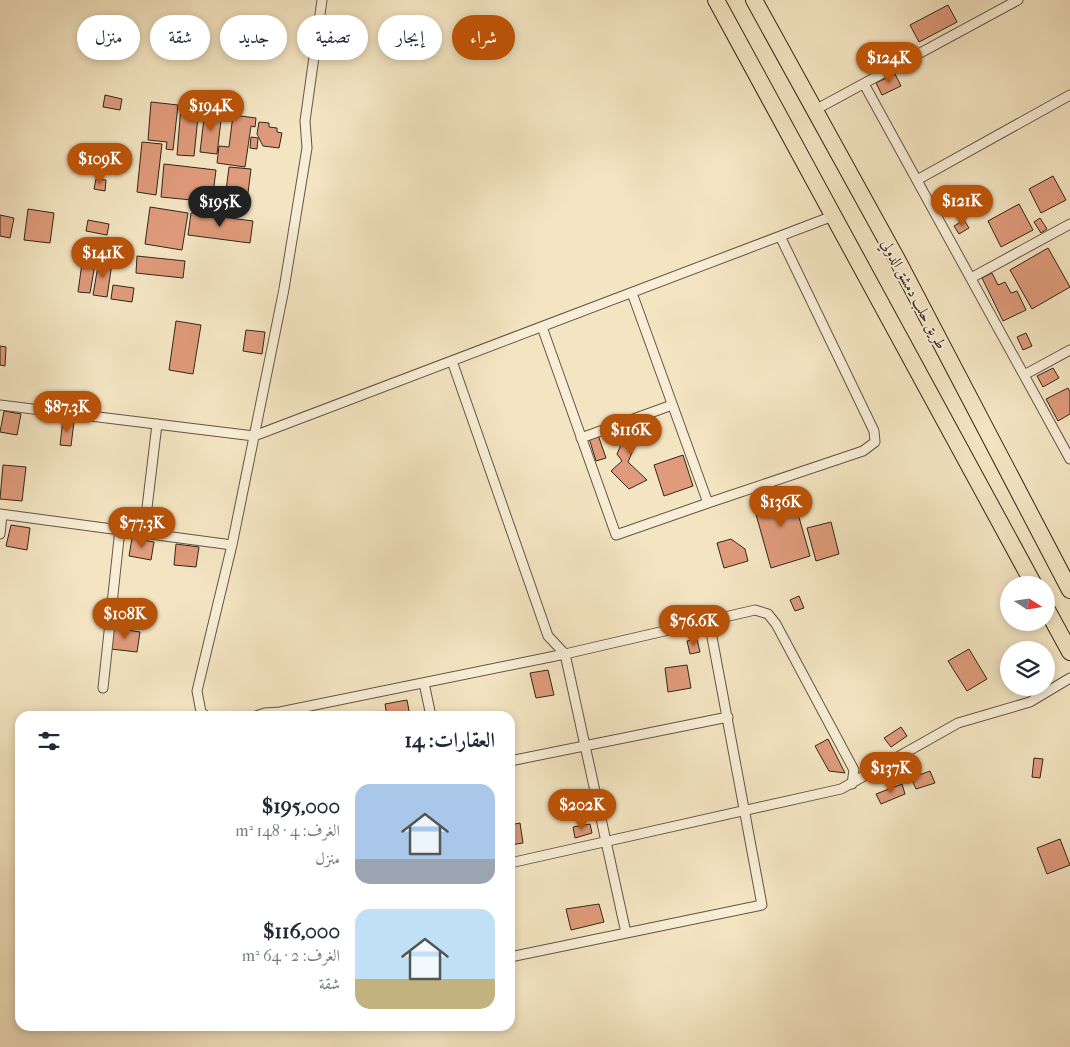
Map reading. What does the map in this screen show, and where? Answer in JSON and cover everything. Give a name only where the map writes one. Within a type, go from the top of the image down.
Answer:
[{"type":"highway","points":[[716,0],[1029,576]]},
{"type":"highway","name":"طريق حلب دمشق الدولي","points":[[754,0],[898,263],[1070,590]]},
{"type":"highway","points":[[1055,624],[1070,652]]},
{"type":"street","points":[[201,711],[197,691],[232,545],[284,289],[307,148],[305,120],[322,0]]},
{"type":"street","points":[[815,110],[1018,0]]},
{"type":"street","points":[[864,84],[1070,459]]},
{"type":"street","points":[[917,180],[1070,95]]},
{"type":"street","points":[[0,405],[254,436],[833,216]]},
{"type":"street","points":[[971,278],[1070,224]]},
{"type":"street","points":[[542,328],[616,535],[863,452],[875,442],[874,431],[780,236]]},
{"type":"street","points":[[632,293],[708,503]]},
{"type":"street","points":[[1024,375],[1070,350]]},
{"type":"street","points":[[452,362],[548,636],[565,654],[626,933]]},
{"type":"street","points":[[581,438],[672,405]]},
{"type":"street","points":[[144,533],[157,424]]},
{"type":"street","points":[[0,534],[1,515],[232,545]]},
{"type":"street","points":[[103,688],[120,529]]},
{"type":"street","points":[[294,711],[424,682],[565,654],[755,610],[768,614],[776,624],[854,770],[852,784]]},
{"type":"street","points":[[515,956],[762,905],[709,620]]},
{"type":"street","points":[[515,862],[841,790],[958,723],[1030,702],[1070,678]]},
{"type":"street","points":[[424,682],[430,711]]},
{"type":"street","points":[[515,761],[728,717]]},
{"type":"building","points":[[948,5],[957,22],[919,42],[910,25]]},
{"type":"building","points":[[892,51],[890,65],[874,72],[870,61]]},
{"type":"building","points":[[895,74],[901,86],[882,95],[876,83]]},
{"type":"building","points":[[105,95],[122,99],[120,110],[103,107]]},
{"type":"building","points":[[151,102],[178,105],[173,150],[166,149],[167,142],[148,140]]},
{"type":"building","points":[[181,106],[199,107],[194,156],[177,155]]},
{"type":"building","points":[[205,110],[222,112],[217,154],[200,152]]},
{"type":"building","points":[[233,115],[256,118],[255,127],[251,126],[245,167],[217,163],[219,146],[229,147]]},
{"type":"building","points":[[259,122],[269,123],[269,127],[277,128],[277,132],[282,133],[279,148],[263,146],[257,134]]},
{"type":"building","points":[[251,137],[258,138],[257,149],[250,148]]},
{"type":"building","points":[[142,142],[162,144],[156,195],[137,192]]},
{"type":"building","points":[[164,164],[216,170],[212,202],[161,197]]},
{"type":"building","points":[[229,167],[251,169],[246,209],[224,206]]},
{"type":"building","points":[[1053,176],[1066,200],[1041,213],[1029,189]]},
{"type":"building","points":[[96,179],[106,180],[105,191],[94,189]]},
{"type":"building","points":[[1019,204],[1033,230],[1001,247],[988,221]]},
{"type":"building","points":[[150,207],[188,213],[182,250],[145,244]]},
{"type":"building","points":[[28,209],[54,213],[50,243],[24,240]]},
{"type":"building","points":[[191,213],[253,221],[250,243],[188,235]]},
{"type":"building","points":[[0,215],[14,218],[10,238],[0,236]]},
{"type":"building","points":[[1040,218],[1047,229],[1041,233],[1034,222]]},
{"type":"building","points":[[88,220],[109,224],[107,235],[86,231]]},
{"type":"building","points":[[964,220],[969,228],[959,234],[954,226]]},
{"type":"building","points":[[1048,248],[1070,287],[1032,309],[1010,270]]},
{"type":"building","points":[[83,256],[96,258],[90,293],[78,292]]},
{"type":"building","points":[[137,256],[185,261],[183,278],[136,273]]},
{"type":"building","points":[[99,260],[112,263],[107,297],[93,295]]},
{"type":"building","points":[[992,273],[998,285],[1005,282],[1011,293],[1017,291],[1026,310],[1003,321],[982,278]]},
{"type":"building","points":[[113,285],[134,288],[132,302],[111,299]]},
{"type":"building","points":[[176,321],[201,325],[193,374],[169,370]]},
{"type":"building","points":[[246,330],[265,332],[262,354],[243,351]]},
{"type":"building","points":[[1026,333],[1032,346],[1023,350],[1017,337]]},
{"type":"building","points":[[0,346],[6,347],[5,366],[0,365]]},
{"type":"building","points":[[1053,368],[1059,378],[1043,387],[1037,376]]},
{"type":"building","points":[[1068,388],[1070,392],[1070,414],[1058,421],[1046,399]]},
{"type":"building","points":[[4,411],[21,414],[17,435],[0,432]]},
{"type":"building","points":[[63,419],[74,421],[71,446],[60,445]]},
{"type":"building","points":[[643,422],[653,425],[650,435],[640,434],[628,462],[647,480],[629,489],[611,471],[622,461],[617,454],[627,431]]},
{"type":"building","points":[[598,435],[606,458],[596,461],[589,438]]},
{"type":"building","points":[[683,455],[693,486],[664,496],[654,465]]},
{"type":"building","points":[[3,465],[26,467],[22,501],[0,499]]},
{"type":"building","points":[[791,489],[810,556],[771,568],[752,500]]},
{"type":"building","points":[[831,522],[839,554],[816,561],[807,528]]},
{"type":"building","points":[[11,525],[30,528],[27,550],[6,546]]},
{"type":"building","points":[[132,538],[154,542],[151,560],[129,556]]},
{"type":"building","points":[[731,539],[745,549],[748,561],[724,568],[717,543]]},
{"type":"building","points":[[176,544],[199,547],[196,567],[174,565]]},
{"type":"building","points":[[799,596],[804,608],[795,611],[790,600]]},
{"type":"building","points":[[114,628],[140,632],[137,652],[111,649]]},
{"type":"building","points":[[697,639],[700,652],[690,654],[687,641]]},
{"type":"building","points":[[969,649],[987,679],[967,691],[948,661]]},
{"type":"building","points":[[687,665],[691,688],[668,692],[665,668]]},
{"type":"building","points":[[548,670],[554,695],[536,698],[530,673]]},
{"type":"building","points":[[407,700],[409,711],[386,711],[385,704]]},
{"type":"building","points":[[901,727],[907,736],[891,747],[884,738]]},
{"type":"building","points":[[828,739],[845,773],[829,771],[815,746]]},
{"type":"building","points":[[1034,758],[1043,759],[1040,778],[1032,777]]},
{"type":"building","points":[[930,771],[935,783],[916,789],[911,778]]},
{"type":"building","points":[[902,784],[905,794],[881,804],[876,794]]},
{"type":"building","points":[[520,823],[523,843],[515,844],[515,824]]},
{"type":"building","points":[[590,824],[592,833],[575,838],[573,827]]},
{"type":"building","points":[[1060,839],[1070,865],[1047,874],[1037,848]]},
{"type":"building","points":[[599,904],[604,922],[571,930],[566,909]]}]
